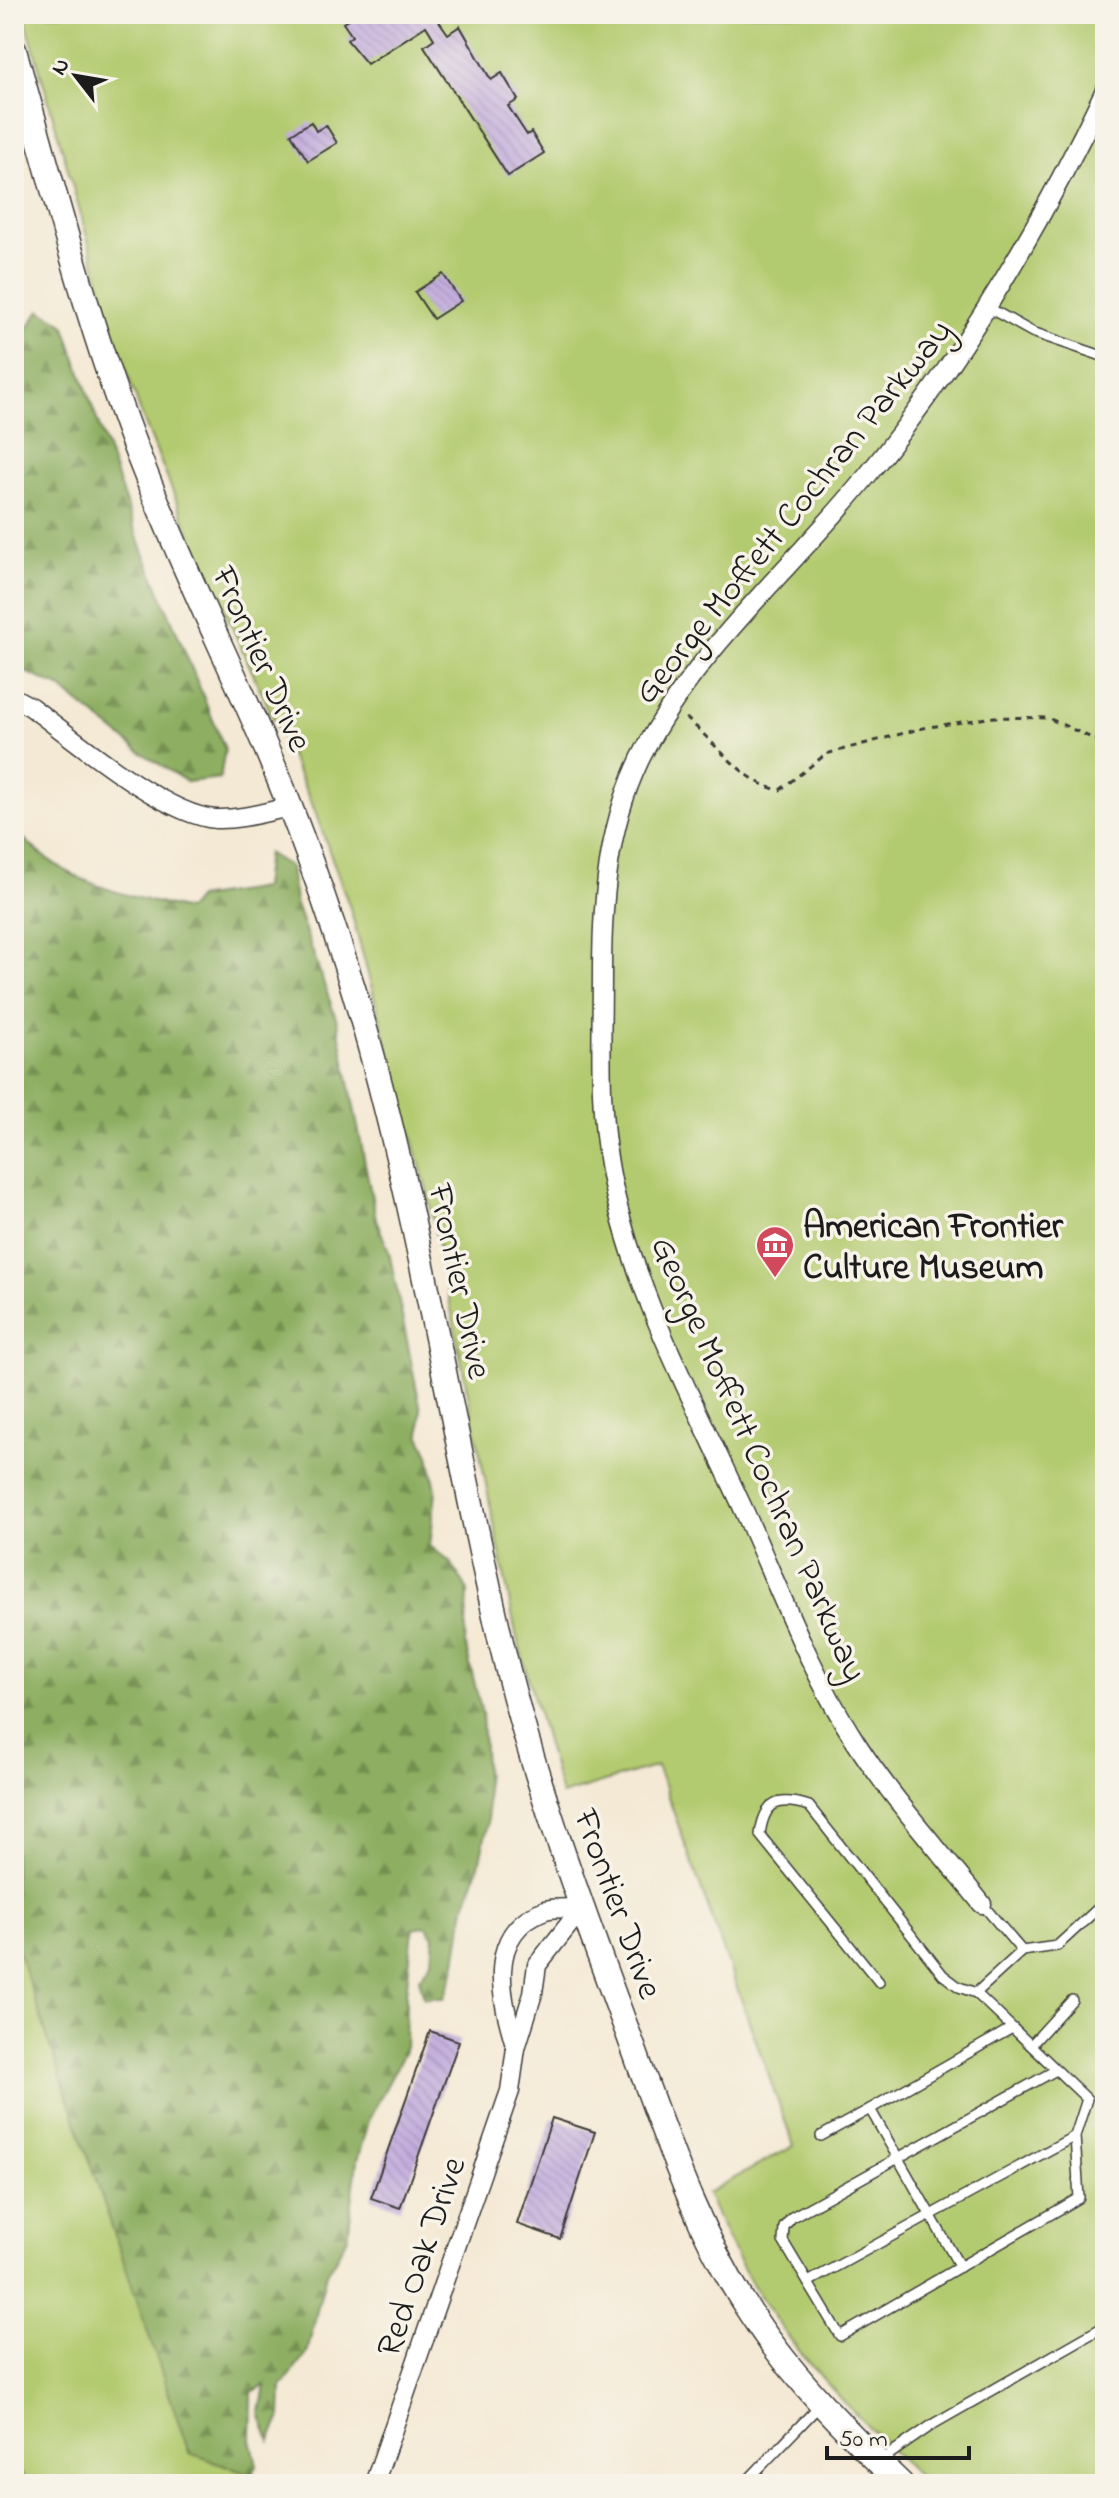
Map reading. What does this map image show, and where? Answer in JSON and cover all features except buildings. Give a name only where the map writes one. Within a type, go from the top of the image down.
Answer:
[{"type":"street","name":"Frontier Drive","points":[[14,50],[124,417],[173,540],[289,807],[323,895],[380,1083],[405,1185],[501,1642],[548,1813],[582,1908],[688,2192],[715,2251],[772,2343],[823,2403],[901,2484]]},
{"type":"street","name":"George Moffett Cochran Parkway","points":[[982,1904],[854,1739],[821,1679],[666,1340],[617,1200],[606,1144],[602,1064],[606,881],[615,830],[629,782],[671,706],[720,640],[898,438],[989,308],[1038,225],[1105,90]]},
{"type":"street","points":[[14,698],[141,788],[213,819],[289,807]]},
{"type":"street","name":"Red Oak Drive","points":[[516,2048],[501,1995],[500,1976],[509,1942],[520,1927],[548,1909],[582,1908]]},
{"type":"street","name":"Red Oak Drive","points":[[374,2484],[510,2091],[516,2048],[541,1956],[582,1908]]},
{"type":"lane","points":[[989,308],[1032,332],[1105,357]]},
{"type":"lane","points":[[879,1982],[760,1835],[762,1816],[772,1804],[791,1800],[809,1806],[943,1975],[959,1987],[976,1993],[1087,2099],[1075,2136],[1079,2198],[840,2336],[783,2241],[784,2227],[792,2217],[1056,2070]]},
{"type":"lane","points":[[976,1993],[1022,1951],[1057,1946],[1105,1902]]},
{"type":"lane","points":[[982,1904],[1022,1951]]},
{"type":"lane","points":[[1031,2045],[1072,2000]]},
{"type":"lane","points":[[821,2136],[1012,2028]]},
{"type":"lane","points":[[870,2109],[960,2267]]},
{"type":"lane","points":[[808,2282],[1075,2136]]},
{"type":"lane","points":[[878,2462],[935,2423],[1105,2326]]},
{"type":"lane","points":[[744,2484],[823,2403]]},
{"type":"path","points":[[671,706],[755,779],[768,788],[780,790],[826,754],[923,728],[994,717],[1048,718],[1105,744]]},
{"type":"green space","name":"American Frontier Culture Museum","points":[[24,14],[1105,14],[1105,2484],[926,2484],[858,2417],[800,2351],[774,2317],[727,2239],[707,2193],[794,2146],[657,1766],[561,1795],[516,1634],[428,1194],[350,908],[314,809],[188,529],[142,416],[116,339]]},
{"type":"green space","points":[[40,310],[64,324],[137,536],[225,749],[220,778],[187,782],[139,751],[58,686],[14,667],[14,349]]},
{"type":"green space","points":[[14,828],[52,862],[93,884],[187,910],[197,898],[263,888],[267,853],[290,867],[295,902],[337,1021],[376,1219],[389,1252],[421,1410],[420,1436],[429,1455],[436,1490],[430,1546],[451,1563],[468,1591],[465,1644],[482,1714],[488,1823],[479,1865],[465,1907],[455,1968],[444,1998],[424,1998],[419,1978],[432,1961],[434,1936],[426,1926],[413,1929],[406,1994],[405,2051],[368,2121],[357,2161],[348,2237],[325,2277],[307,2353],[282,2386],[281,2417],[270,2441],[260,2413],[265,2385],[252,2392],[251,2440],[257,2465],[248,2484],[14,2484]]},
{"type":"green space","points":[[14,1939],[189,2453],[264,2478],[262,2484],[31,2484],[14,2466]]},
{"type":"place","name":"American Frontier Culture Museum","points":[[775,1279]]}]
